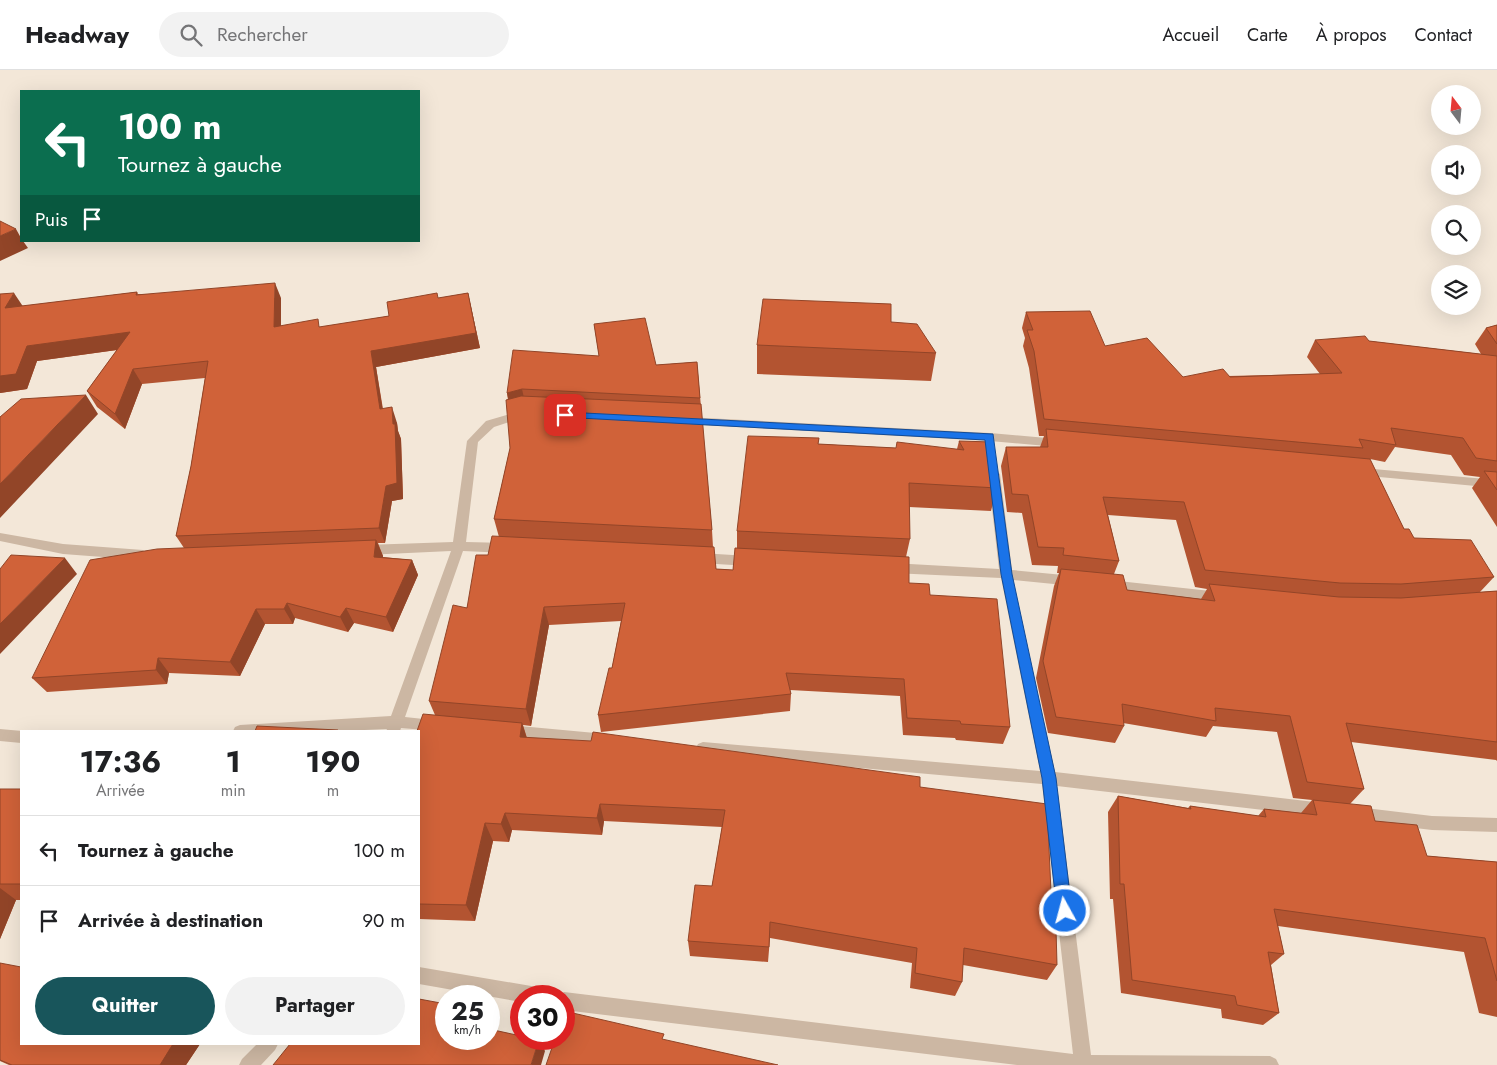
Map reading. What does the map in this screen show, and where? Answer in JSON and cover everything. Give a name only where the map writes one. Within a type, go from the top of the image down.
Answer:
[{"type":"street","points":[[394,726],[459,546],[473,441],[490,424],[526,413],[536,414]]},
{"type":"street","points":[[674,420],[990,436],[1069,444]]},
{"type":"street","points":[[990,436],[1006,574],[1049,778],[1083,1064]]},
{"type":"street","points":[[1348,470],[1497,484]]},
{"type":"street","points":[[0,537],[63,550],[155,556]]},
{"type":"street","points":[[350,550],[459,546],[518,549]]},
{"type":"street","points":[[688,558],[757,561]]},
{"type":"street","points":[[877,568],[1006,574],[1230,598]]},
{"type":"street","points":[[271,730],[394,726],[456,727]]},
{"type":"street","points":[[495,730],[624,741]]},
{"type":"street","points":[[0,735],[20,736]]},
{"type":"street","points":[[693,747],[1049,778],[1432,823],[1497,825]]},
{"type":"street","points":[[420,975],[510,991]]},
{"type":"street","points":[[575,1002],[1083,1064],[1270,1065]]},
{"type":"street","points":[[248,1065],[268,1045]]},
{"type":"building","points":[[0,221],[16,229],[0,236]]},
{"type":"building","points":[[275,283],[274,327],[318,319],[319,327],[389,316],[387,302],[437,293],[438,298],[468,293],[476,333],[371,351],[380,409],[392,407],[393,424],[395,424],[397,483],[386,486],[379,528],[176,536],[191,466],[208,361],[133,369],[115,414],[87,391],[130,332],[27,346],[16,374],[0,376],[0,294],[14,293],[5,308],[137,292],[136,295]]},
{"type":"building","points":[[763,299],[891,304],[891,322],[917,324],[936,353],[757,345]]},
{"type":"building","points":[[1090,311],[1105,346],[1147,338],[1183,377],[1223,369],[1230,377],[1342,373],[1315,340],[1365,336],[1369,341],[1497,356],[1497,461],[1476,458],[1463,438],[1391,428],[1396,445],[1359,439],[1363,448],[1044,419],[1034,351],[1027,330],[1033,330],[1026,312]]},
{"type":"building","points":[[645,318],[656,365],[697,362],[700,398],[522,389],[507,393],[513,350],[599,356],[594,324]]},
{"type":"building","points":[[1497,325],[1497,344],[1486,328]]},
{"type":"building","points":[[86,395],[0,484],[0,417],[21,399]]},
{"type":"building","points":[[521,396],[701,404],[712,530],[494,519],[510,448],[506,400]]},
{"type":"building","points":[[1046,429],[1370,459],[1404,529],[1409,529],[1414,538],[1471,540],[1494,577],[1401,584],[1340,583],[1205,570],[1184,502],[1103,497],[1119,561],[1063,555],[1064,548],[1038,547],[1028,495],[1012,494],[1006,447],[1048,447]]},
{"type":"building","points":[[748,436],[819,438],[818,444],[896,448],[897,442],[964,450],[959,441],[992,442],[997,488],[909,483],[910,539],[737,531]]},
{"type":"building","points":[[1484,471],[1497,472],[1497,490]]},
{"type":"building","points":[[492,536],[714,547],[716,569],[733,570],[735,548],[909,557],[909,583],[929,584],[930,595],[997,599],[1010,727],[961,724],[960,721],[907,718],[904,679],[786,673],[791,694],[598,715],[609,668],[612,668],[625,603],[544,607],[526,709],[429,701],[453,605],[467,608],[476,555],[488,555]]},
{"type":"building","points":[[376,540],[374,557],[412,560],[386,617],[346,608],[340,617],[287,603],[284,609],[256,609],[230,662],[158,658],[156,670],[32,678],[90,560],[157,549]]},
{"type":"building","points":[[11,555],[65,558],[0,624],[0,569]]},
{"type":"building","points":[[1061,569],[1123,575],[1127,590],[1215,601],[1209,584],[1339,597],[1401,598],[1497,591],[1497,742],[1346,723],[1364,789],[1307,782],[1290,716],[1215,708],[1216,721],[1122,704],[1124,726],[1056,717],[1043,661]]},
{"type":"building","points":[[423,714],[522,723],[520,737],[591,741],[593,732],[920,777],[920,787],[1047,804],[1051,892],[1055,893],[1057,965],[964,948],[962,982],[915,973],[917,948],[770,922],[769,947],[688,941],[695,885],[712,886],[725,810],[600,804],[597,818],[505,813],[501,824],[485,823],[466,905],[420,904],[420,730],[417,730]]},
{"type":"building","points":[[257,726],[338,730],[255,730]]},
{"type":"building","points":[[0,789],[20,789],[20,884],[0,884]]},
{"type":"building","points":[[1118,796],[1191,809],[1190,806],[1266,817],[1264,809],[1317,815],[1313,800],[1371,806],[1375,821],[1417,825],[1427,856],[1497,862],[1497,981],[1485,938],[1274,909],[1284,954],[1268,952],[1279,1013],[1237,1005],[1235,996],[1132,980],[1124,884],[1120,884]]},
{"type":"building","points":[[0,963],[20,967],[20,1045],[172,1045],[160,1065],[12,1065],[0,1060]]},
{"type":"building","points":[[420,999],[435,1002],[435,1050],[500,1050],[500,1031],[510,1034],[510,1050],[536,1050],[531,1065],[273,1065],[289,1045],[420,1045]]},
{"type":"building","points":[[575,1014],[664,1034],[662,1039],[778,1065],[546,1065],[551,1050],[575,1050]]},
{"type":"route","points":[[565,415],[990,436],[1006,574],[1049,778],[1065,911]]}]
